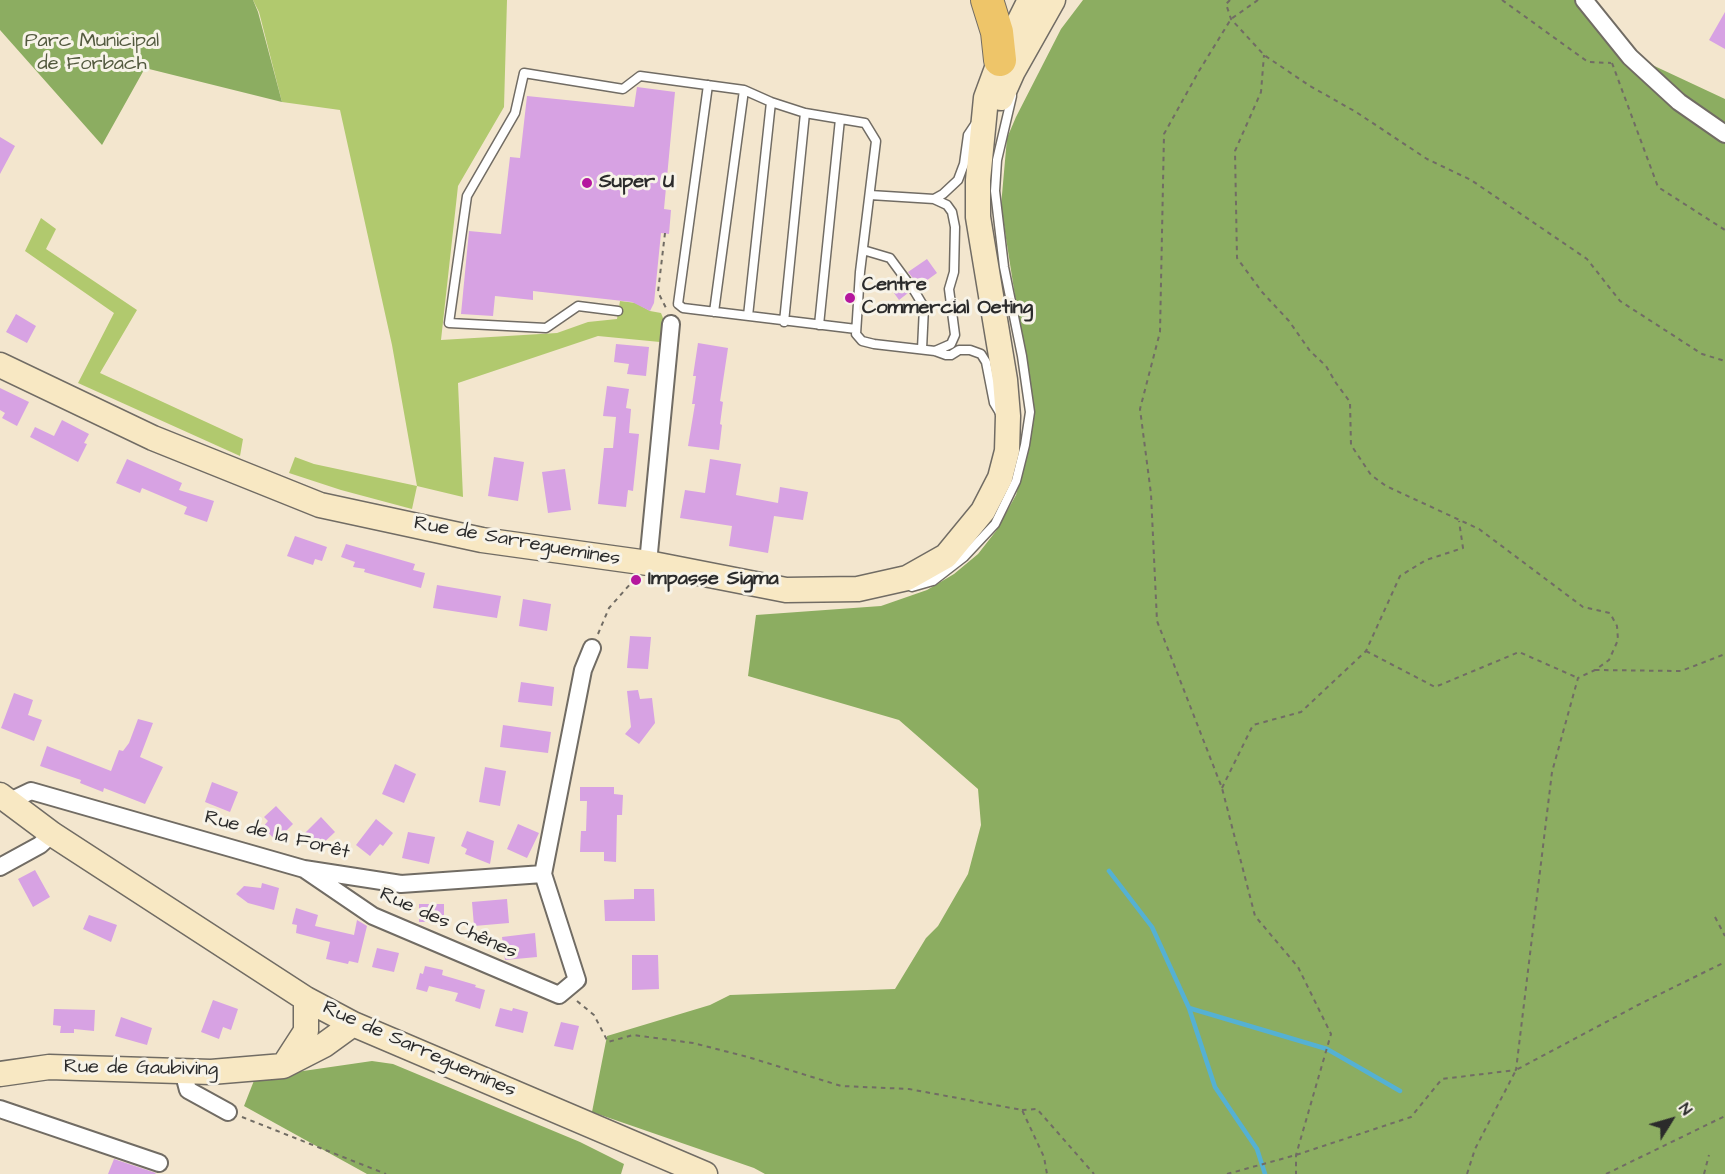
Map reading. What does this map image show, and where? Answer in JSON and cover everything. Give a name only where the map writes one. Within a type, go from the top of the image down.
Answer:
[{"type":"highway","points":[[987,0],[1006,66]]},
{"type":"main road","points":[[1006,66],[1030,0]]},
{"type":"main road","points":[[1006,66],[1030,43],[1053,0]]},
{"type":"main road","name":"Rue de Sarreguemines","points":[[0,365],[153,438],[320,505],[482,540],[648,563],[786,590],[858,589],[907,578],[946,556],[983,511],[1000,478],[1006,451],[1005,380],[978,217],[978,180],[986,98],[1006,66]]},
{"type":"main road","name":"Rue de Sarreguemines","points":[[982,143],[1006,66]]},
{"type":"main road","name":"Rue de Sarreguemines","points":[[5,798],[52,834],[306,999],[353,1024],[705,1174]]},
{"type":"main road","points":[[283,1066],[306,1031],[306,999]]},
{"type":"main road","points":[[283,1066],[324,1045],[353,1024]]},
{"type":"main road","name":"Rue de Gaubiving","points":[[0,1074],[49,1067],[211,1072],[283,1066]]},
{"type":"street","points":[[1584,0],[1630,57],[1679,102],[1725,134]]},
{"type":"street","points":[[648,563],[671,324]]},
{"type":"street","points":[[559,995],[577,980],[543,874],[583,670],[592,648]]},
{"type":"street","name":"Rue de la Forêt","points":[[5,798],[31,791],[304,869],[401,884],[543,874]]},
{"type":"street","points":[[0,867],[40,845],[52,834]]},
{"type":"street","name":"Rue des Chênes","points":[[304,869],[373,916],[559,995]]},
{"type":"street","points":[[183,1071],[188,1090],[228,1112]]},
{"type":"street","points":[[0,1109],[159,1163]]},
{"type":"lane","points":[[858,589],[900,590],[933,580],[964,557],[994,524],[1016,481],[1030,412],[1022,356],[1000,268],[995,191],[997,160],[1010,102],[1030,43]]},
{"type":"lane","points":[[618,311],[578,306],[546,328],[449,323],[467,196],[515,113],[524,73],[623,89],[640,76],[744,90],[771,102],[806,113],[865,123],[876,141],[855,334],[862,341],[874,344],[935,351],[946,355],[959,350],[970,350],[981,354],[986,362],[994,403],[1007,426]]},
{"type":"lane","points":[[708,85],[678,304],[683,308],[856,329]]},
{"type":"lane","points":[[714,312],[744,90]]},
{"type":"lane","points":[[748,316],[771,102]]},
{"type":"lane","points":[[934,199],[958,180],[964,164],[968,135],[985,110]]},
{"type":"lane","points":[[784,322],[806,113]]},
{"type":"lane","points":[[819,325],[840,119]]},
{"type":"lane","points":[[870,195],[934,199],[947,205],[952,212],[955,227],[954,273],[949,289],[955,335],[951,344],[935,351]]},
{"type":"lane","points":[[863,250],[890,258],[924,307],[921,349]]},
{"type":"path","points":[[1230,0],[1226,4],[1231,19],[1264,56],[1356,112],[1427,159],[1471,180],[1587,260],[1620,301],[1702,354],[1725,361]]},
{"type":"path","points":[[1258,0],[1231,19],[1198,72],[1164,134],[1160,332],[1140,409],[1151,495],[1157,621],[1222,788],[1255,916],[1298,967],[1331,1034],[1296,1155],[1296,1174]]},
{"type":"path","points":[[1502,0],[1588,62],[1612,63],[1630,57]]},
{"type":"path","points":[[1264,56],[1261,92],[1234,151],[1237,258],[1262,292],[1290,321],[1310,351],[1326,366],[1350,402],[1352,445],[1371,475],[1386,486],[1479,529],[1583,607],[1610,613],[1617,626],[1618,640],[1609,660],[1578,678],[1519,652],[1435,687],[1366,651]]},
{"type":"path","points":[[1612,63],[1658,187],[1725,230]]},
{"type":"path","points":[[665,233],[658,292],[671,324]]},
{"type":"path","points":[[1222,788],[1253,725],[1301,712],[1366,651],[1400,576],[1426,560],[1462,549],[1459,521]]},
{"type":"path","points":[[592,648],[609,608],[648,563]]},
{"type":"path","points":[[1595,670],[1681,671],[1725,654]]},
{"type":"path","points":[[1467,1174],[1475,1149],[1516,1070],[1552,772],[1578,678]]},
{"type":"path","points":[[1715,917],[1725,936]]},
{"type":"path","points":[[1227,1174],[1296,1155],[1411,1117],[1442,1079],[1516,1070],[1638,1005],[1725,963]]},
{"type":"path","points":[[559,995],[575,1000],[594,1015],[608,1042],[633,1035],[693,1043],[748,1057],[841,1086],[909,1089],[1022,1110],[1037,1108],[1094,1174]]},
{"type":"path","points":[[1022,1110],[1044,1157],[1047,1174]]},
{"type":"path","points":[[228,1112],[386,1174]]},
{"type":"path","points":[[1606,1174],[1725,1116]]},
{"type":"path","points":[[1704,1174],[1709,1155]]},
{"type":"green space","name":"Parc Municipal de Forbach","points":[[0,0],[253,0],[282,102],[145,68],[102,145],[0,30]]},
{"type":"green space","points":[[253,0],[507,0],[504,107],[458,186],[441,340],[557,333],[588,322],[617,319],[620,301],[636,303],[650,311],[661,313],[665,323],[660,342],[598,336],[458,383],[463,497],[417,486],[392,345],[340,110],[282,102],[259,12]]},
{"type":"green space","points":[[1083,0],[1586,0],[1648,63],[1725,99],[1725,1174],[765,1174],[754,1168],[592,1112],[607,1036],[710,1005],[730,995],[895,989],[926,938],[938,926],[968,874],[981,825],[978,789],[899,720],[748,676],[756,615],[881,606],[927,590],[954,574],[978,554],[996,531],[1016,495],[1028,452],[1034,418],[1001,206],[1007,138],[1061,29]]},
{"type":"green space","points":[[41,218],[56,229],[46,249],[137,310],[100,373],[243,439],[240,456],[78,383],[114,313],[25,251]]},
{"type":"green space","points":[[295,457],[314,464],[417,486],[412,509],[289,473]]},
{"type":"green space","points":[[372,1061],[393,1064],[580,1142],[624,1164],[621,1174],[367,1174],[244,1106],[255,1078]]},
{"type":"building","points":[[1725,12],[1725,49],[1709,40]]},
{"type":"building","name":"Super U","points":[[637,87],[675,92],[664,209],[671,210],[669,234],[661,233],[654,303],[650,311],[632,302],[533,291],[533,300],[495,296],[493,316],[461,314],[469,231],[501,234],[510,157],[520,158],[527,96],[634,107]]},
{"type":"building","points":[[0,137],[15,146],[0,174]]},
{"type":"building","points":[[927,259],[937,273],[919,286],[908,272]]},
{"type":"building","points":[[898,279],[908,293],[899,300],[889,286]]},
{"type":"building","points":[[16,314],[36,326],[27,343],[6,332]]},
{"type":"building","points":[[698,343],[728,348],[720,401],[723,402],[719,450],[688,446],[695,404],[692,404],[696,376],[693,376]]},
{"type":"building","points":[[616,344],[649,347],[646,376],[627,374],[629,364],[614,362]]},
{"type":"building","points":[[607,386],[629,389],[626,408],[631,409],[629,433],[639,434],[633,491],[628,490],[626,507],[598,504],[604,448],[613,448],[616,417],[603,416]]},
{"type":"building","points":[[0,388],[29,402],[17,426],[2,418],[5,413],[0,410]]},
{"type":"building","points":[[62,420],[89,434],[78,462],[30,437],[35,427],[54,436]]},
{"type":"building","points":[[494,457],[524,462],[518,501],[488,496]]},
{"type":"building","points":[[127,459],[182,483],[179,490],[214,501],[207,522],[184,514],[187,507],[142,488],[140,493],[116,483]]},
{"type":"building","points":[[710,459],[741,464],[736,495],[778,503],[780,487],[808,492],[803,520],[774,516],[768,553],[729,546],[732,526],[680,518],[685,490],[705,493]]},
{"type":"building","points":[[565,469],[571,510],[548,513],[542,472]]},
{"type":"building","points":[[295,536],[327,547],[322,561],[315,559],[313,565],[287,556]]},
{"type":"building","points":[[346,544],[415,564],[413,570],[425,573],[421,588],[353,567],[355,562],[341,557]]},
{"type":"building","points":[[437,585],[501,596],[497,618],[433,608]]},
{"type":"building","points":[[523,599],[551,604],[547,631],[519,626]]},
{"type":"building","points":[[630,636],[651,637],[648,669],[627,668]]},
{"type":"building","points":[[521,682],[554,687],[552,706],[518,702]]},
{"type":"building","points":[[638,690],[640,699],[652,698],[655,723],[639,744],[625,734],[631,727],[627,691]]},
{"type":"building","points":[[14,693],[33,700],[28,715],[42,720],[34,741],[1,728]]},
{"type":"building","points":[[138,719],[153,723],[140,757],[163,767],[145,804],[104,788],[103,792],[80,783],[81,780],[40,766],[47,746],[111,771],[119,750],[123,751],[129,743]]},
{"type":"building","points":[[503,725],[551,732],[548,753],[500,747]]},
{"type":"building","points":[[395,764],[416,774],[404,803],[382,794]]},
{"type":"building","points":[[485,767],[506,771],[500,806],[479,802]]},
{"type":"building","points":[[212,782],[238,792],[230,812],[205,802]]},
{"type":"building","points":[[580,787],[614,787],[614,794],[623,795],[622,815],[617,815],[616,862],[604,861],[604,852],[580,852],[581,831],[586,831],[587,801],[580,801]]},
{"type":"building","points":[[276,806],[293,824],[276,841],[263,827],[268,821],[264,817]]},
{"type":"building","points":[[321,817],[335,832],[317,849],[303,835]]},
{"type":"building","points":[[376,819],[393,833],[383,846],[380,844],[370,856],[356,845]]},
{"type":"building","points":[[518,824],[539,833],[527,858],[507,849]]},
{"type":"building","points":[[467,831],[494,841],[490,864],[465,854],[467,849],[461,846]]},
{"type":"building","points":[[408,832],[435,837],[429,864],[402,858]]},
{"type":"building","points":[[35,870],[50,897],[33,907],[18,879]]},
{"type":"building","points":[[262,883],[279,888],[274,910],[248,903],[236,894],[244,886],[261,888]]},
{"type":"building","points":[[634,889],[654,889],[655,921],[605,921],[604,900],[634,899]]},
{"type":"building","points":[[507,899],[509,923],[474,926],[472,902]]},
{"type":"building","points":[[419,904],[444,904],[444,922],[419,922]]},
{"type":"building","points":[[296,908],[318,915],[315,926],[354,935],[357,920],[367,926],[358,963],[349,961],[348,964],[326,959],[330,942],[296,933],[297,925],[292,924]]},
{"type":"building","points":[[89,915],[117,925],[111,942],[83,929]]},
{"type":"building","points":[[535,933],[537,957],[505,960],[502,937]]},
{"type":"building","points":[[377,948],[399,953],[394,972],[372,967]]},
{"type":"building","points":[[632,955],[658,955],[659,989],[632,990]]},
{"type":"building","points":[[425,966],[443,970],[442,975],[485,990],[480,1009],[455,1001],[458,993],[429,986],[427,992],[416,989],[420,973],[423,974]]},
{"type":"building","points":[[213,1000],[238,1009],[231,1030],[223,1027],[219,1039],[201,1032]]},
{"type":"building","points":[[500,1008],[512,1011],[513,1008],[528,1012],[523,1033],[495,1026]]},
{"type":"building","points":[[54,1009],[95,1010],[94,1031],[74,1029],[74,1033],[60,1033],[61,1026],[53,1025]]},
{"type":"building","points":[[121,1017],[152,1028],[147,1045],[115,1036]]},
{"type":"building","points":[[561,1022],[579,1026],[573,1050],[554,1046]]},
{"type":"building","points":[[114,1159],[156,1173],[108,1174]]},
{"type":"waterway","points":[[1109,871],[1152,927],[1189,1008],[1327,1049],[1400,1091]]},
{"type":"waterway","points":[[1189,1008],[1215,1087],[1257,1149],[1265,1174]]},
{"type":"place","name":"Super U","points":[[587,183]]},
{"type":"place","name":"Centre Commercial Oeting","points":[[850,298]]},
{"type":"place","name":"Impasse Sigma","points":[[636,580]]}]
